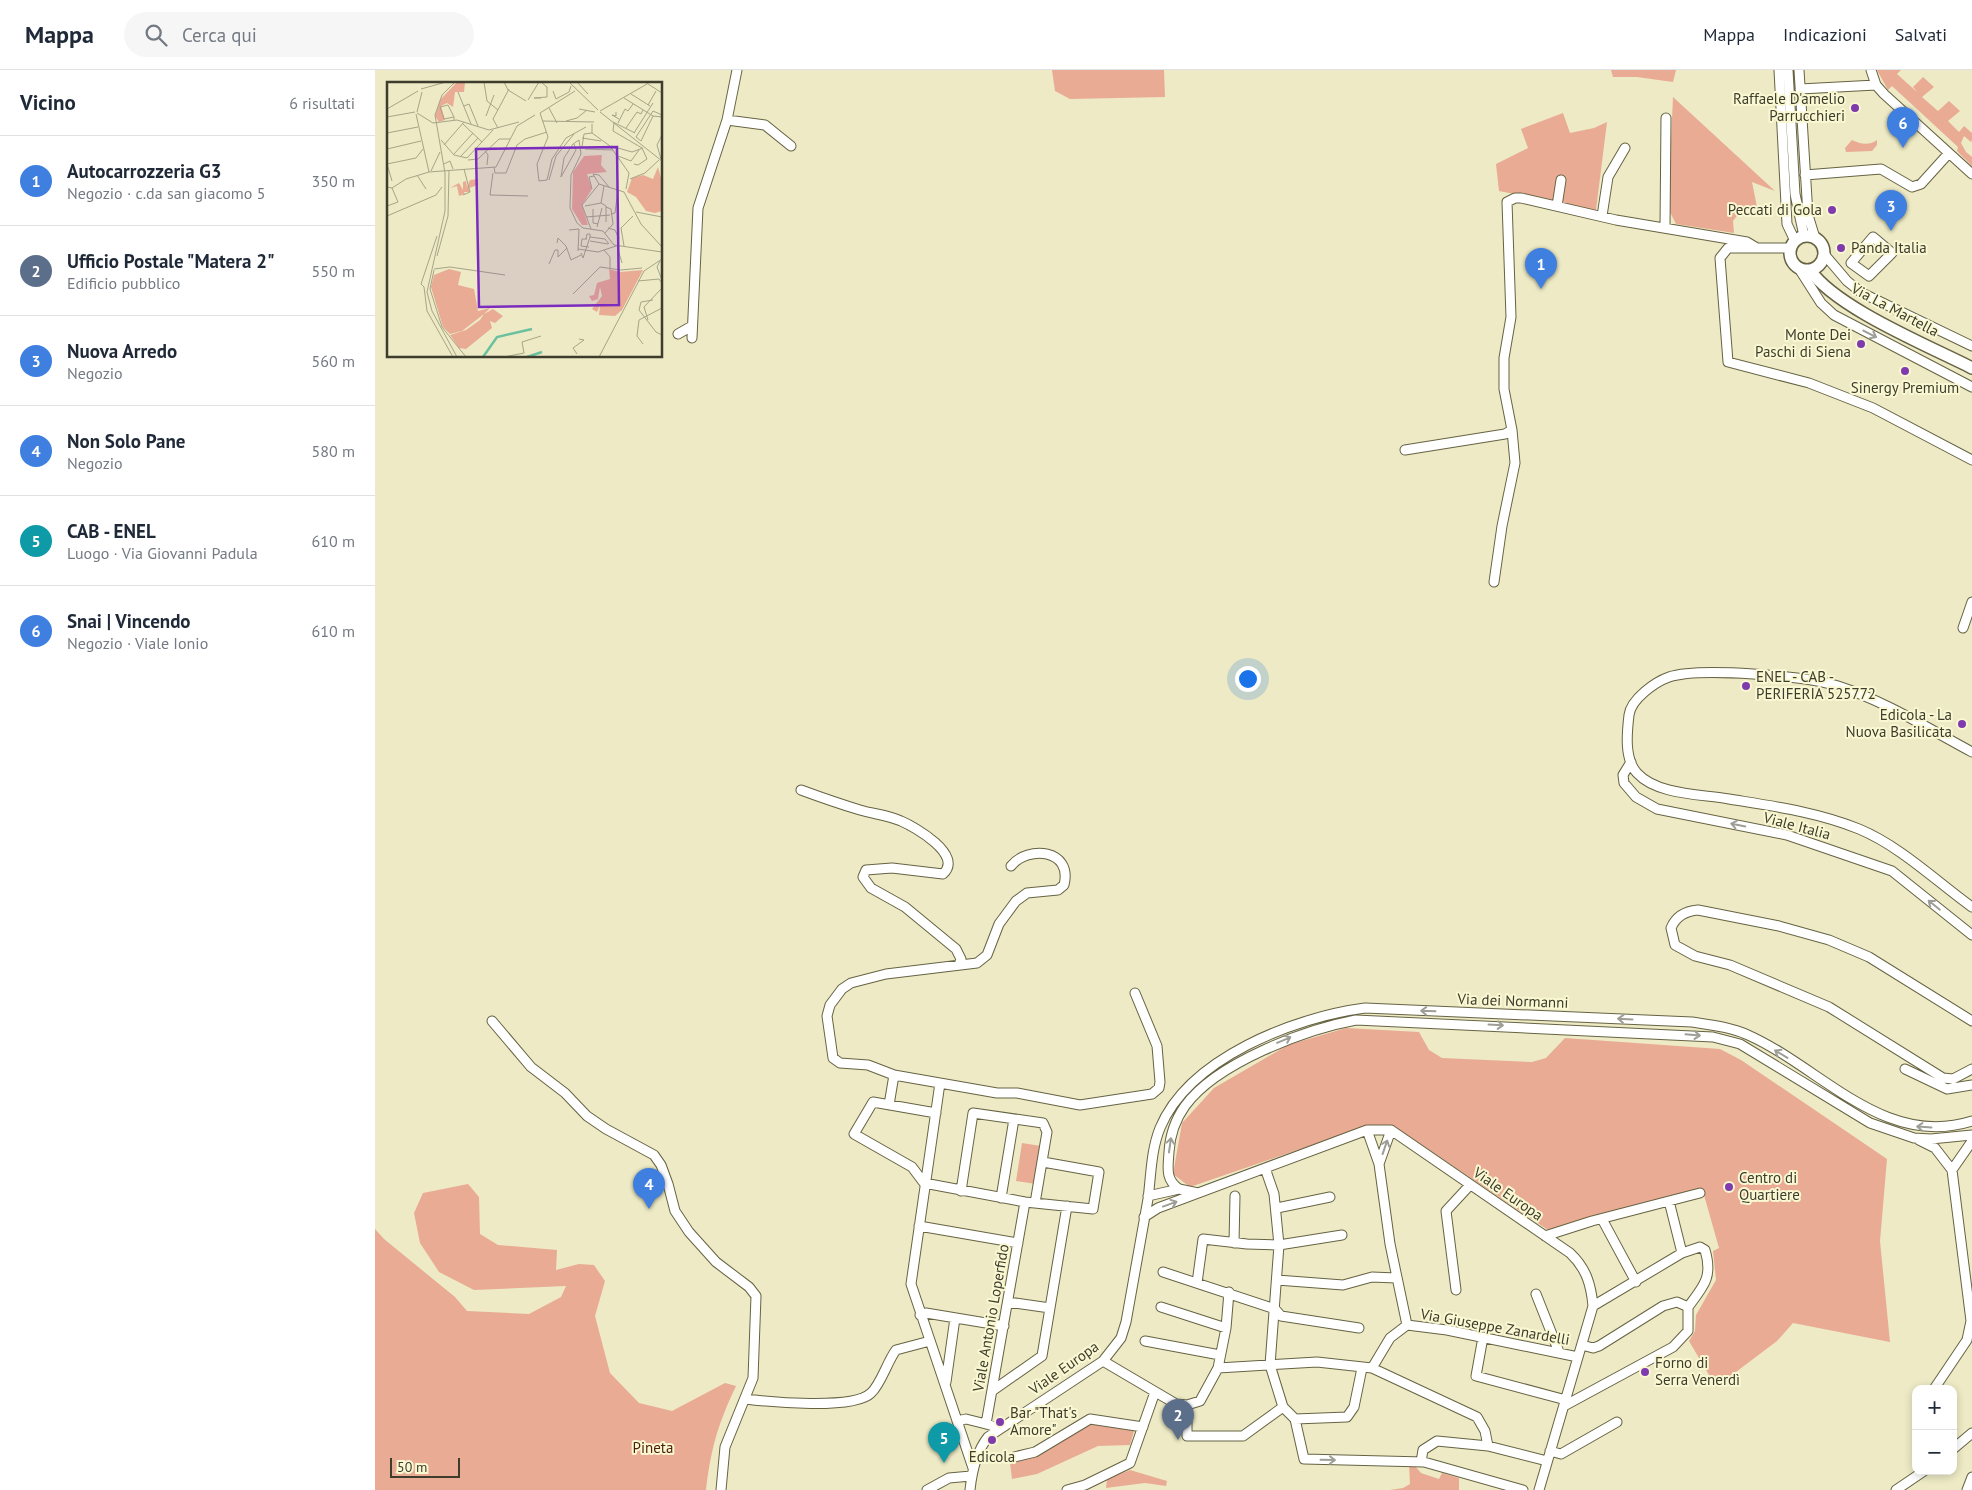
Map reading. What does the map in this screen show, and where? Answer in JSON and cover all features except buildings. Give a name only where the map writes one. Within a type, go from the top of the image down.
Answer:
[{"type":"street","points":[[692,338],[698,208],[727,120],[737,70]]},
{"type":"street","points":[[1779,70],[1787,224],[1801,241]]},
{"type":"street","points":[[1788,70],[1795,194],[1801,241]]},
{"type":"street","points":[[1799,70],[1808,214],[1801,241],[1790,256],[1798,267],[1809,274],[1821,303],[1834,316],[1972,387]]},
{"type":"street","points":[[1871,70],[1876,86],[1972,174]]},
{"type":"street","points":[[1800,89],[1876,86]]},
{"type":"street","points":[[1665,226],[1662,164],[1666,118]]},
{"type":"street","points":[[727,120],[765,125],[791,146]]},
{"type":"street","points":[[1602,216],[1608,177],[1625,148]]},
{"type":"street","points":[[1805,174],[1881,170],[1911,187],[1921,184],[1949,153]]},
{"type":"street","points":[[1557,206],[1561,180]]},
{"type":"street","points":[[1494,582],[1495,556],[1515,463],[1512,430],[1504,389],[1505,348],[1511,317],[1505,280],[1504,255],[1507,202],[1515,198],[1527,199],[1602,216],[1747,242],[1757,248]]},
{"type":"street","points":[[1527,199],[1527,209]]},
{"type":"street","points":[[1728,231],[1734,240]]},
{"type":"street","points":[[1873,237],[1892,253],[1869,276],[1861,272],[1851,263],[1873,237]]},
{"type":"street","points":[[1972,346],[1862,293],[1847,282],[1824,254],[1821,244],[1801,241],[1757,248],[1728,248],[1720,258],[1728,362],[1809,383],[1873,408],[1972,460]]},
{"type":"street","points":[[1809,274],[1821,263],[1824,254]]},
{"type":"street","name":"Via La Martella","points":[[1809,274],[1854,308],[1972,368]]},
{"type":"street","points":[[1821,303],[1835,294]]},
{"type":"street","points":[[678,334],[693,326]]},
{"type":"street","points":[[1405,450],[1505,434],[1512,430]]},
{"type":"street","points":[[1963,628],[1972,602]]},
{"type":"street","name":"Viale Italia","points":[[1972,752],[1882,704],[1838,686],[1807,679],[1693,674],[1669,677],[1655,684],[1640,696],[1629,711],[1627,734],[1631,762],[1635,772],[1648,783],[1670,790],[1788,809],[1859,829],[1891,847],[1972,907]]},
{"type":"street","name":"Viale Italia","points":[[1631,762],[1623,775],[1624,784],[1637,797],[1657,809],[1787,835],[1893,872],[1972,935]]},
{"type":"street","points":[[801,790],[861,810],[902,821],[938,845],[948,859],[947,868],[943,874],[878,868],[866,870],[863,876],[871,888],[905,907],[956,949],[961,959],[959,965]]},
{"type":"street","points":[[1011,866],[1020,858],[1026,856],[1053,854],[1058,858],[1063,868],[1064,885],[1058,890],[1035,892],[1021,896],[999,924],[987,955],[982,960],[959,965],[886,974],[859,980],[842,989],[830,1005],[827,1024],[831,1052],[836,1061],[868,1065],[894,1075],[997,1093],[1017,1093],[1080,1105],[1094,1104],[1128,1096],[1151,1094],[1159,1088],[1160,1082],[1157,1046],[1135,993]]},
{"type":"street","points":[[1972,1021],[1869,957],[1829,940],[1779,926],[1698,910],[1688,911],[1679,916],[1671,928],[1675,945],[1683,951],[1730,965],[1829,1007],[1943,1078],[1953,1079],[1972,1069]]},
{"type":"street","name":"Via dei Normanni","points":[[1144,1217],[1159,1130],[1180,1095],[1207,1071],[1245,1048],[1293,1025],[1336,1012],[1365,1008],[1692,1022],[1717,1026],[1747,1035],[1885,1117],[1921,1128],[1941,1127],[1972,1121]]},
{"type":"street","name":"Via dei Normanni","points":[[1179,1189],[1171,1183],[1167,1175],[1174,1124],[1186,1105],[1230,1069],[1277,1043],[1300,1034],[1356,1020],[1713,1037],[1740,1044],[1869,1123],[1914,1138],[1931,1139],[1972,1136]]},
{"type":"street","points":[[492,1021],[531,1067],[565,1093],[587,1116],[606,1130],[654,1155],[661,1165],[675,1211],[689,1232],[716,1262],[753,1291],[756,1300],[755,1366],[745,1399],[725,1448],[721,1490]]},
{"type":"street","points":[[1905,1069],[1947,1089],[1972,1085]]},
{"type":"street","points":[[889,1105],[894,1075]]},
{"type":"street","points":[[927,1490],[949,1478],[972,1472],[911,1284],[941,1083]]},
{"type":"street","points":[[936,1113],[873,1102],[855,1134],[912,1167],[925,1183],[1025,1202],[1093,1209],[1099,1172],[1043,1162]]},
{"type":"street","points":[[961,1191],[973,1113],[1043,1123],[1047,1132],[1035,1203]]},
{"type":"street","points":[[1001,1198],[1014,1119]]},
{"type":"street","points":[[1367,1130],[1379,1164],[1396,1278],[1407,1325],[1390,1338],[1372,1368]]},
{"type":"street","points":[[1144,1217],[1158,1208],[1367,1130],[1391,1130],[1379,1164]]},
{"type":"street","name":"Viale Europa","points":[[1391,1130],[1570,1253],[1580,1263],[1591,1284],[1593,1306],[1539,1490]]},
{"type":"street","points":[[1914,1138],[1935,1148],[1952,1170],[1971,1321],[1967,1340],[1937,1385]]},
{"type":"street","points":[[1952,1170],[1972,1141]]},
{"type":"street","points":[[1265,1168],[1277,1208],[1279,1244],[1271,1365],[1283,1407],[1295,1419],[1303,1460],[1421,1462],[1523,1490]]},
{"type":"street","points":[[1456,1290],[1446,1211],[1470,1185]]},
{"type":"street","points":[[1148,1196],[1179,1189],[1198,1193]]},
{"type":"street","points":[[1545,1236],[1700,1193]]},
{"type":"street","points":[[1234,1243],[1235,1196]]},
{"type":"street","points":[[1277,1208],[1330,1197]]},
{"type":"street","points":[[1669,1201],[1682,1253]]},
{"type":"street","name":"Viale Antonio Loperfido","points":[[986,1424],[1025,1202]]},
{"type":"street","points":[[992,1391],[1042,1356],[1067,1206]]},
{"type":"street","name":"Viale Europa","points":[[970,1490],[972,1472],[981,1446],[1000,1428],[1103,1361],[1121,1338],[1144,1217]]},
{"type":"street","points":[[1602,1219],[1636,1282]]},
{"type":"street","points":[[919,1226],[1018,1243]]},
{"type":"street","points":[[1197,1283],[1203,1239],[1234,1243],[1279,1244],[1342,1235]]},
{"type":"street","points":[[1483,1337],[1475,1376],[1565,1403],[1673,1347],[1688,1331],[1688,1306],[1705,1283],[1709,1264],[1705,1250],[1700,1247],[1682,1253],[1593,1306]]},
{"type":"street","points":[[1163,1272],[1229,1292],[1275,1309],[1281,1316],[1359,1328]]},
{"type":"street","points":[[1277,1280],[1343,1285],[1372,1277],[1396,1278]]},
{"type":"street","points":[[1103,1361],[1176,1404],[1187,1405],[1200,1401],[1218,1368],[1226,1328],[1229,1292]]},
{"type":"street","points":[[1536,1294],[1559,1352]]},
{"type":"street","points":[[1008,1302],[1050,1308]]},
{"type":"street","points":[[1582,1345],[1593,1348],[1599,1346],[1663,1306],[1677,1302],[1688,1306]]},
{"type":"street","points":[[1161,1307],[1226,1328]]},
{"type":"street","points":[[921,1316],[926,1314],[1004,1326]]},
{"type":"street","points":[[945,1387],[955,1318]]},
{"type":"street","name":"Via Giuseppe Zanardelli","points":[[1407,1325],[1483,1337],[1578,1357]]},
{"type":"street","points":[[745,1399],[786,1404],[819,1404],[862,1398],[872,1392],[896,1350],[930,1341]]},
{"type":"street","points":[[1145,1341],[1220,1355]]},
{"type":"street","points":[[1218,1368],[1317,1362],[1372,1368],[1477,1417],[1485,1431],[1488,1446]]},
{"type":"street","points":[[1295,1419],[1347,1417],[1354,1407],[1362,1368]]},
{"type":"street","points":[[1067,1490],[1085,1485],[1130,1463],[1155,1392]]},
{"type":"street","points":[[1187,1405],[1187,1436],[1243,1436],[1283,1407]]},
{"type":"street","points":[[957,1421],[966,1419],[1000,1428]]},
{"type":"street","points":[[1014,1457],[1035,1452],[1090,1419],[1143,1427]]},
{"type":"street","points":[[1550,1451],[1561,1454],[1617,1422]]},
{"type":"street","points":[[1957,1446],[1972,1433]]},
{"type":"street","points":[[1421,1462],[1423,1450],[1437,1441],[1488,1446],[1547,1461]]},
{"type":"street","points":[[1896,1490],[1917,1475]]},
{"type":"street","points":[[1967,1490],[1972,1477]]},
{"type":"green space","points":[[1052,70],[1164,70],[1165,97],[1070,99],[1055,91]]},
{"type":"green space","points":[[1611,70],[1676,70],[1673,82],[1637,77],[1613,77]]},
{"type":"green space","points":[[1877,70],[1901,70],[1897,74],[1917,92],[1913,87],[1923,77],[1934,87],[1922,97],[1938,111],[1949,101],[1960,111],[1948,121],[1959,132],[1964,126],[1972,133],[1971,142],[1964,136],[1961,143],[1966,152],[1972,157],[1972,166],[1957,151],[1958,147],[1892,86],[1888,90]]},
{"type":"green space","points":[[1673,97],[1775,191],[1752,182],[1757,207],[1739,213],[1733,221],[1734,233],[1676,224],[1668,208]]},
{"type":"green space","points":[[1563,113],[1570,133],[1594,128],[1607,122],[1596,210],[1499,191],[1496,164],[1528,148],[1521,129]]},
{"type":"green space","points":[[1852,140],[1865,144],[1877,140],[1877,145],[1872,151],[1846,152],[1845,148]]},
{"type":"green space","points":[[1346,1028],[1419,1032],[1429,1050],[1442,1058],[1532,1062],[1546,1058],[1565,1038],[1720,1049],[1741,1060],[1887,1159],[1880,1241],[1890,1342],[1793,1323],[1777,1341],[1716,1387],[1689,1341],[1695,1331],[1696,1315],[1716,1280],[1713,1251],[1719,1248],[1702,1188],[1548,1230],[1392,1125],[1364,1127],[1190,1187],[1173,1174],[1182,1123],[1214,1088],[1288,1045]]},
{"type":"green space","points":[[1022,1143],[1041,1146],[1036,1184],[1016,1181]]},
{"type":"green space","name":"Pineta","points":[[468,1184],[479,1197],[480,1234],[498,1245],[557,1250],[556,1270],[579,1264],[594,1265],[605,1281],[595,1316],[610,1373],[639,1403],[672,1411],[725,1383],[736,1386],[716,1436],[706,1490],[375,1490],[375,1229],[384,1239],[455,1297],[467,1311],[529,1314],[561,1297],[566,1286],[474,1290],[439,1272],[420,1243],[414,1213],[423,1193]]},
{"type":"green space","points":[[1096,1424],[1134,1431],[1130,1445],[1098,1446],[1037,1474],[1012,1479],[1010,1463],[1032,1457],[1089,1425]]},
{"type":"green space","points":[[1409,1464],[1414,1465],[1421,1473],[1439,1479],[1442,1473],[1459,1478],[1459,1490],[1390,1490],[1403,1488],[1410,1484]]},
{"type":"green space","points":[[1130,1470],[1167,1481],[1166,1486],[1145,1483],[1106,1488],[1107,1479]]},
{"type":"place","name":"Raffaele D'amelio Parrucchieri","points":[[1855,108]]},
{"type":"place","name":"Snai | Vincendo","points":[[1903,148]]},
{"type":"place","name":"Peccati di Gola","points":[[1832,210]]},
{"type":"place","name":"Nuova Arredo","points":[[1891,231]]},
{"type":"place","name":"Panda Italia","points":[[1841,248]]},
{"type":"place","name":"Autocarrozzeria G3","points":[[1541,289]]},
{"type":"place","name":"Monte Dei Paschi di Siena","points":[[1861,344]]},
{"type":"place","name":"Sinergy Premium","points":[[1905,371]]},
{"type":"place","name":"ENEL - CAB - PERIFERIA 525772","points":[[1746,686]]},
{"type":"place","name":"Edicola - La Nuova Basilicata","points":[[1962,724]]},
{"type":"place","name":"Centro di Quartiere","points":[[1729,1187]]},
{"type":"place","name":"Non Solo Pane","points":[[649,1209]]},
{"type":"place","name":"Forno di Serra Venerdì","points":[[1645,1372]]},
{"type":"place","name":"Bar \"That's Amore\"","points":[[1000,1422]]},
{"type":"place","name":"Edicola","points":[[992,1440]]},
{"type":"place","name":"Ufficio Postale \"Matera 2\"","points":[[1178,1440]]},
{"type":"place","name":"CAB - ENEL","points":[[944,1463]]}]
